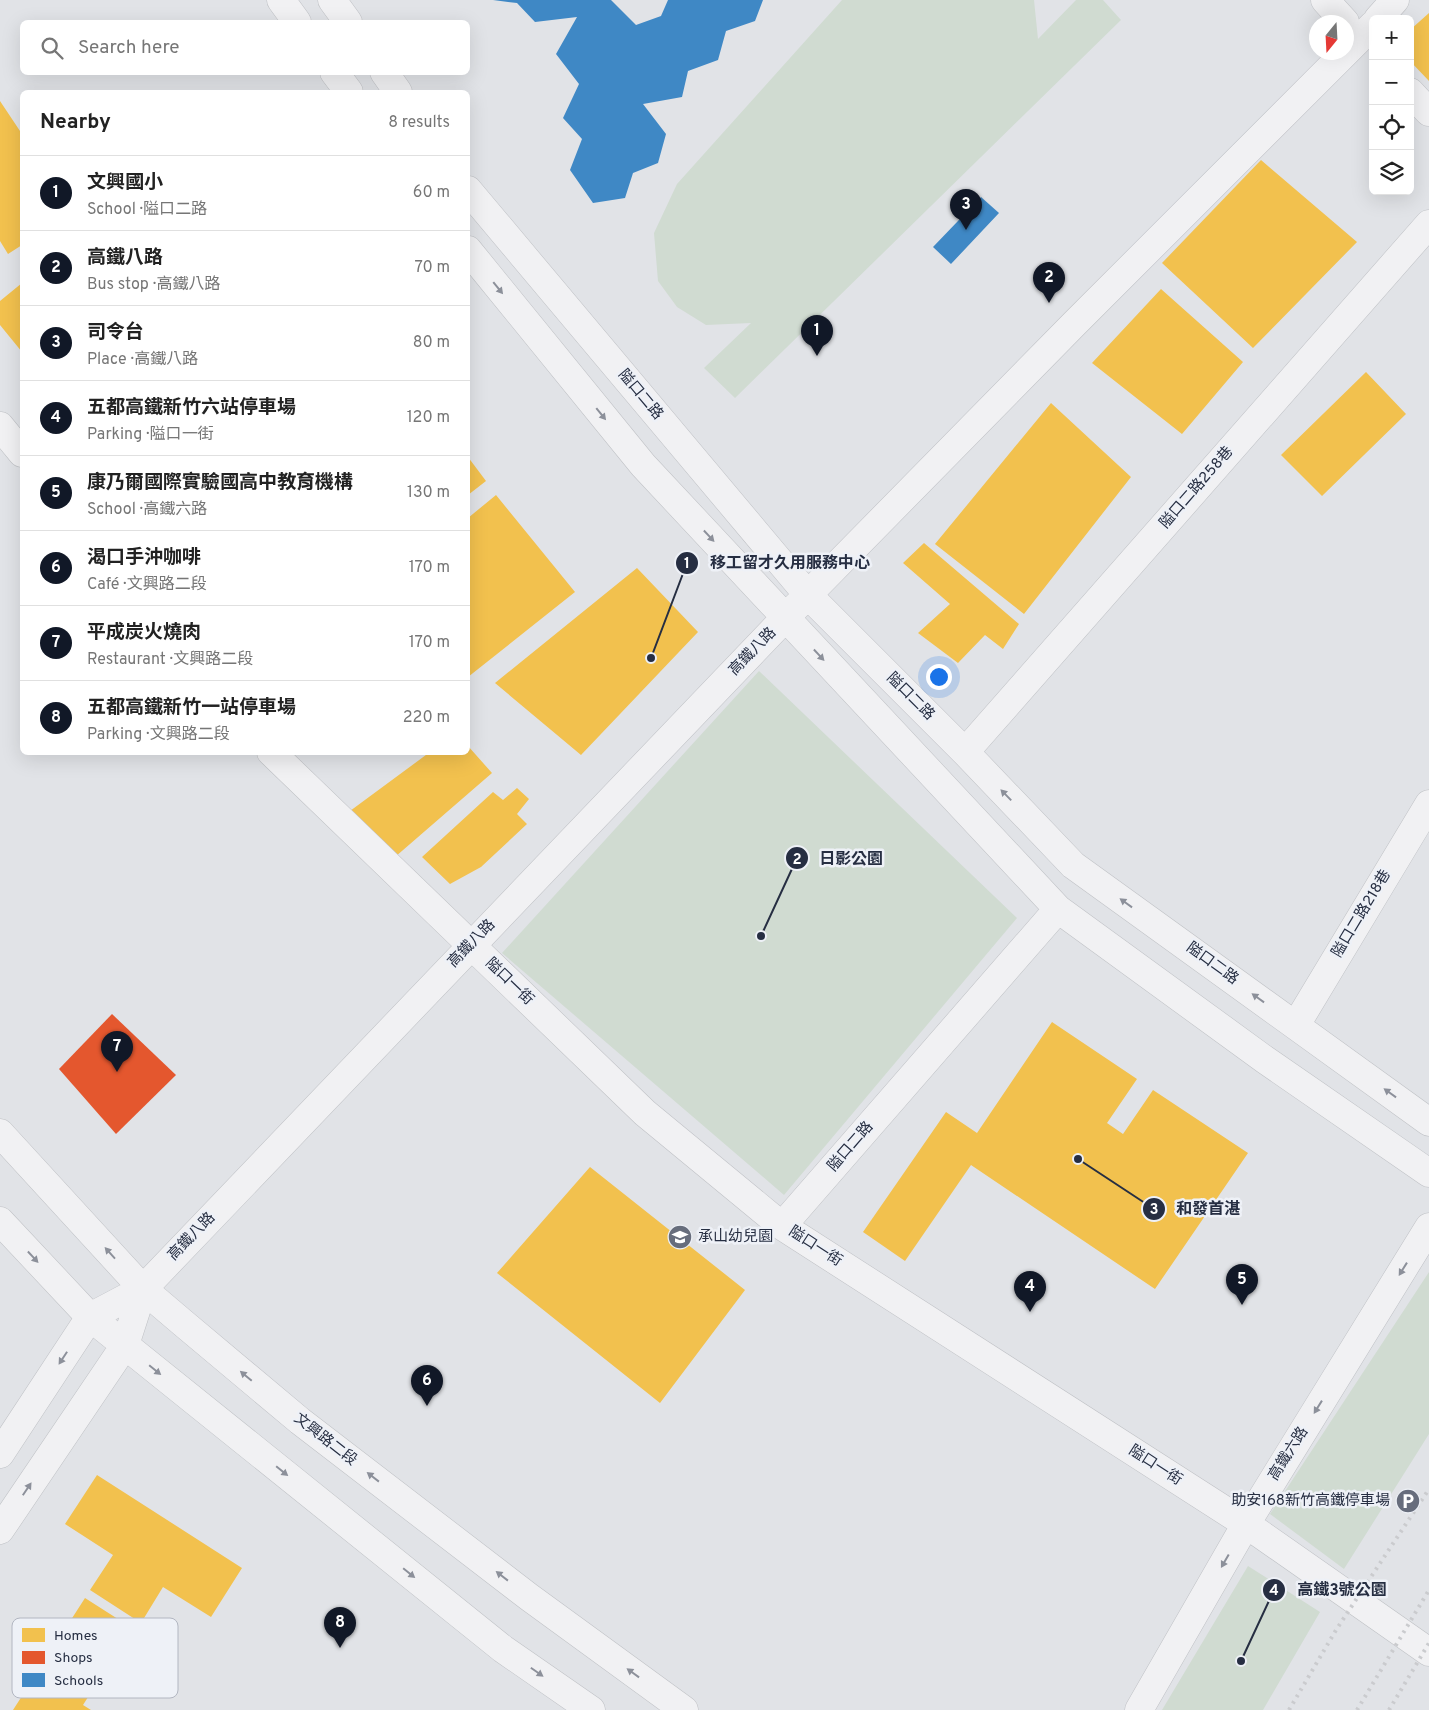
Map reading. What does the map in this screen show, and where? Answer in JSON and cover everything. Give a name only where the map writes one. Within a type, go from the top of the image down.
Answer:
[{"type":"street","points":[[281,0],[296,20]]},
{"type":"street","points":[[332,0],[347,20]]},
{"type":"street","points":[[1325,0],[1359,33]]},
{"type":"street","points":[[1382,15],[1395,0]]},
{"type":"street","name":"高鐵八路","points":[[0,1454],[90,1317],[143,1289],[785,618],[1359,33]]},
{"type":"street","points":[[336,75],[348,90]]},
{"type":"street","points":[[386,75],[397,90]]},
{"type":"street","points":[[1414,96],[1429,112]]},
{"type":"street","name":"隘口二路","points":[[470,192],[808,595],[965,752],[1073,865],[1429,1122]]},
{"type":"street","name":"隘口二路258巷","points":[[965,752],[1429,224]]},
{"type":"street","points":[[470,252],[643,465],[1058,909],[1264,1058],[1429,1174]]},
{"type":"street","points":[[0,426],[20,451]]},
{"type":"street","name":"隘口一街","points":[[274,755],[645,1113],[782,1226],[1246,1524],[1429,1652]]},
{"type":"street","name":"隘口二路218巷","points":[[1296,1025],[1429,804]]},
{"type":"street","name":"隘口二路","points":[[782,1226],[1058,909]]},
{"type":"street","name":"文興路二段","points":[[0,1133],[143,1289],[300,1421],[674,1707]]},
{"type":"street","points":[[0,1221],[90,1317],[503,1649],[592,1710]]},
{"type":"street","name":"高鐵六路","points":[[1139,1710],[1246,1524],[1429,1227]]},
{"type":"street","name":"高鐵八路","points":[[0,1530],[126,1346],[143,1289]]},
{"type":"shaded area","points":[[842,0],[1034,0],[1038,39],[1076,0],[1103,0],[1121,20],[735,398],[704,368],[751,323],[706,325],[677,307],[658,281],[654,233],[677,184]]},
{"type":"shaded area","points":[[759,671],[1017,918],[784,1195],[502,953]]},
{"type":"shaded area","points":[[1429,1272],[1429,1434],[1344,1569],[1270,1514]]},
{"type":"shaded area","points":[[1248,1566],[1320,1612],[1263,1710],[1162,1710]]},
{"type":"building: Homes","points":[[1429,13],[1429,81],[1414,65],[1414,26]]},
{"type":"building: Homes","points":[[0,101],[20,131],[20,246],[8,254],[0,241]]},
{"type":"building: Homes","points":[[1261,160],[1357,242],[1253,348],[1162,263]]},
{"type":"building: Homes","points":[[20,285],[20,350],[0,325],[0,301]]},
{"type":"building: Homes","points":[[1161,289],[1243,362],[1182,434],[1092,363]]},
{"type":"building: Homes","points":[[1366,372],[1406,414],[1322,496],[1281,455]]},
{"type":"building: Homes","points":[[1051,403],[1131,477],[1024,614],[935,544]]},
{"type":"building: Homes","points":[[470,460],[486,481],[470,493]]},
{"type":"building: Homes","points":[[496,495],[575,592],[470,675],[470,516]]},
{"type":"building: Homes","points":[[924,543],[1019,624],[1003,649],[985,635],[958,663],[918,633],[950,604],[903,563]]},
{"type":"building: Homes","points":[[637,568],[698,632],[581,755],[495,683]]},
{"type":"building: Homes","points":[[470,748],[492,773],[395,857],[350,811],[426,755],[470,755]]},
{"type":"building: Homes","points":[[517,788],[529,799],[517,814],[527,824],[481,867],[450,884],[422,857],[493,792],[503,800]]},
{"type":"building: Homes","points":[[1052,1022],[1137,1079],[1107,1123],[1123,1134],[1153,1090],[1248,1153],[1155,1289],[971,1165],[905,1261],[863,1232],[946,1112],[977,1133]]},
{"type":"building: Homes","points":[[590,1167],[745,1290],[660,1403],[497,1273]]},
{"type":"building: Homes","points":[[97,1475],[242,1568],[211,1617],[163,1587],[144,1618],[133,1618],[90,1590],[113,1555],[65,1524]]},
{"type":"building: Homes","points":[[85,1598],[116,1618],[72,1618]]},
{"type":"building: Homes","points":[[21,1698],[87,1698],[83,1705],[91,1710],[13,1710]]},
{"type":"building: Shops","points":[[112,1014],[176,1075],[116,1134],[59,1069]]},
{"type":"building: Schools","points":[[493,0],[611,0],[636,25],[661,16],[668,0],[763,0],[755,21],[726,31],[718,60],[688,71],[682,97],[643,104],[666,134],[658,163],[633,173],[625,198],[593,203],[570,170],[582,139],[563,118],[579,84],[556,54],[577,17],[535,22],[517,3]]},
{"type":"building: Schools","points":[[981,197],[999,213],[951,264],[933,247]]},
{"type":"railway","points":[[1289,1710],[1336,1630],[1429,1489]]},
{"type":"railway","points":[[1357,1710],[1429,1590]]},
{"type":"railway","points":[[1389,1710],[1429,1643]]},
{"type":"place","name":"司令台","points":[[966,230]]},
{"type":"place","name":"高鐵八路","points":[[1049,303]]},
{"type":"place","name":"文興國小","points":[[817,356]]},
{"type":"place","name":"移工留才久用服務中心","points":[[651,658]]},
{"type":"place","name":"日影公園","points":[[761,936]]},
{"type":"place","name":"平成炭火燒肉","points":[[117,1072]]},
{"type":"place","name":"和發首湛","points":[[1078,1159]]},
{"type":"place","name":"承山幼兒園","points":[[680,1237]]},
{"type":"place","name":"康乃爾國際實驗國高中教育機構","points":[[1242,1305]]},
{"type":"place","name":"五都高鐵新竹六站停車場","points":[[1030,1312]]},
{"type":"place","name":"渴口手沖咖啡","points":[[427,1406]]},
{"type":"place","name":"助安168新竹高鐵停車場","points":[[1408,1501]]},
{"type":"place","name":"五都高鐵新竹一站停車場","points":[[340,1648]]},
{"type":"place","name":"高鐵3號公園","points":[[1241,1661]]}]
